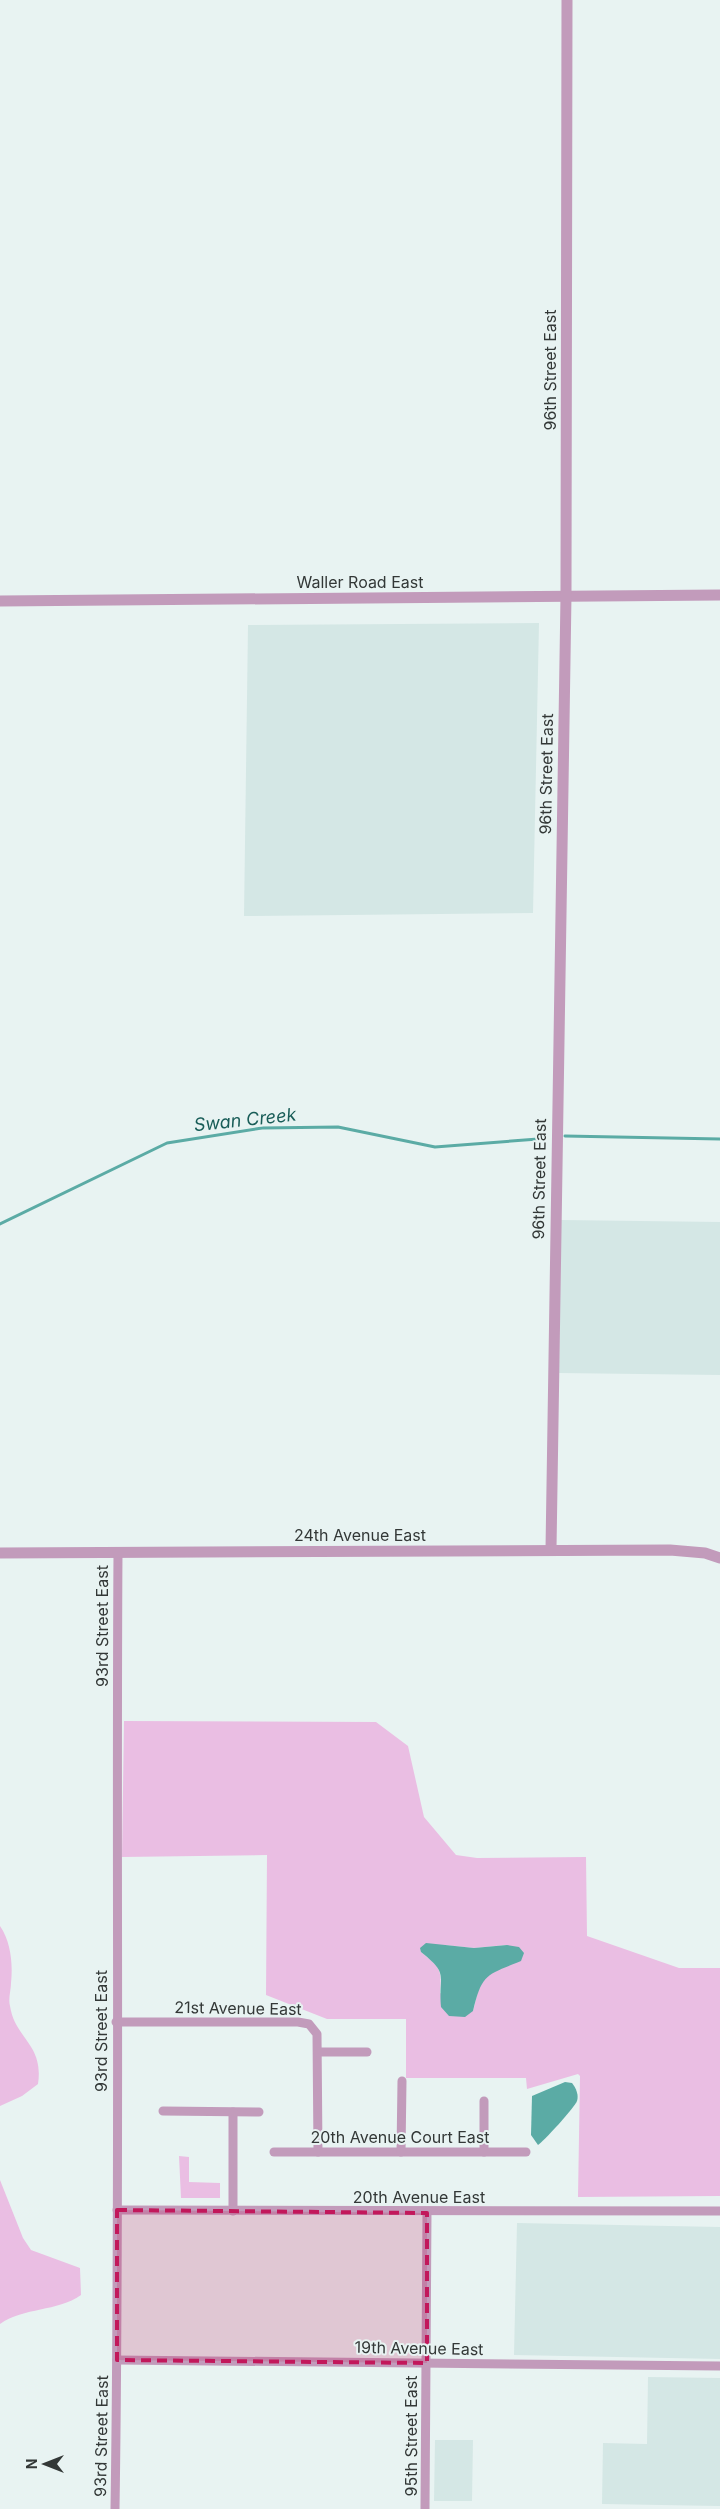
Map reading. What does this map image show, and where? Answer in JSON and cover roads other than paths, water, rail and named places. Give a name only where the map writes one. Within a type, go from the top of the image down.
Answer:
[{"type":"street","name":"96th Street East","points":[[551,1549],[566,596],[567,0]]},
{"type":"street","name":"Waller Road East","points":[[0,601],[720,595]]},
{"type":"street","name":"24th Avenue East","points":[[0,1553],[551,1549],[670,1550],[705,1553],[720,1558]]},
{"type":"street","name":"93rd Street East","points":[[115,2509],[117,2360],[118,1552]]},
{"type":"street","name":"21st Avenue East","points":[[116,2022],[303,2022],[312,2027],[317,2034],[318,2052],[318,2152]]},
{"type":"street","points":[[318,2052],[367,2052]]},
{"type":"street","points":[[401,2152],[402,2082]]},
{"type":"street","points":[[484,2101],[484,2152]]},
{"type":"street","points":[[162,2111],[259,2112]]},
{"type":"street","points":[[233,2112],[233,2211]]},
{"type":"street","name":"20th Avenue Court East","points":[[274,2152],[526,2152]]},
{"type":"street","name":"20th Avenue East","points":[[117,2210],[720,2211]]},
{"type":"street","name":"95th Street East","points":[[426,2509],[427,2212]]},
{"type":"street","name":"19th Avenue East","points":[[117,2360],[720,2366]]},
{"type":"water","points":[[426,1943],[474,1948],[507,1945],[519,1947],[524,1953],[521,1961],[500,1969],[483,1982],[473,2011],[465,2017],[449,2016],[441,2007],[441,1976],[439,1971],[421,1952],[420,1948]]},
{"type":"water","points":[[565,2082],[572,2083],[576,2089],[578,2099],[559,2124],[538,2145],[531,2135],[532,2096]]},
{"type":"waterway","name":"Swan Creek","points":[[0,1224],[167,1143],[262,1128],[338,1127],[435,1147],[538,1139]]},
{"type":"waterway","name":"Swan Creek","points":[[565,1136],[720,1139]]}]
